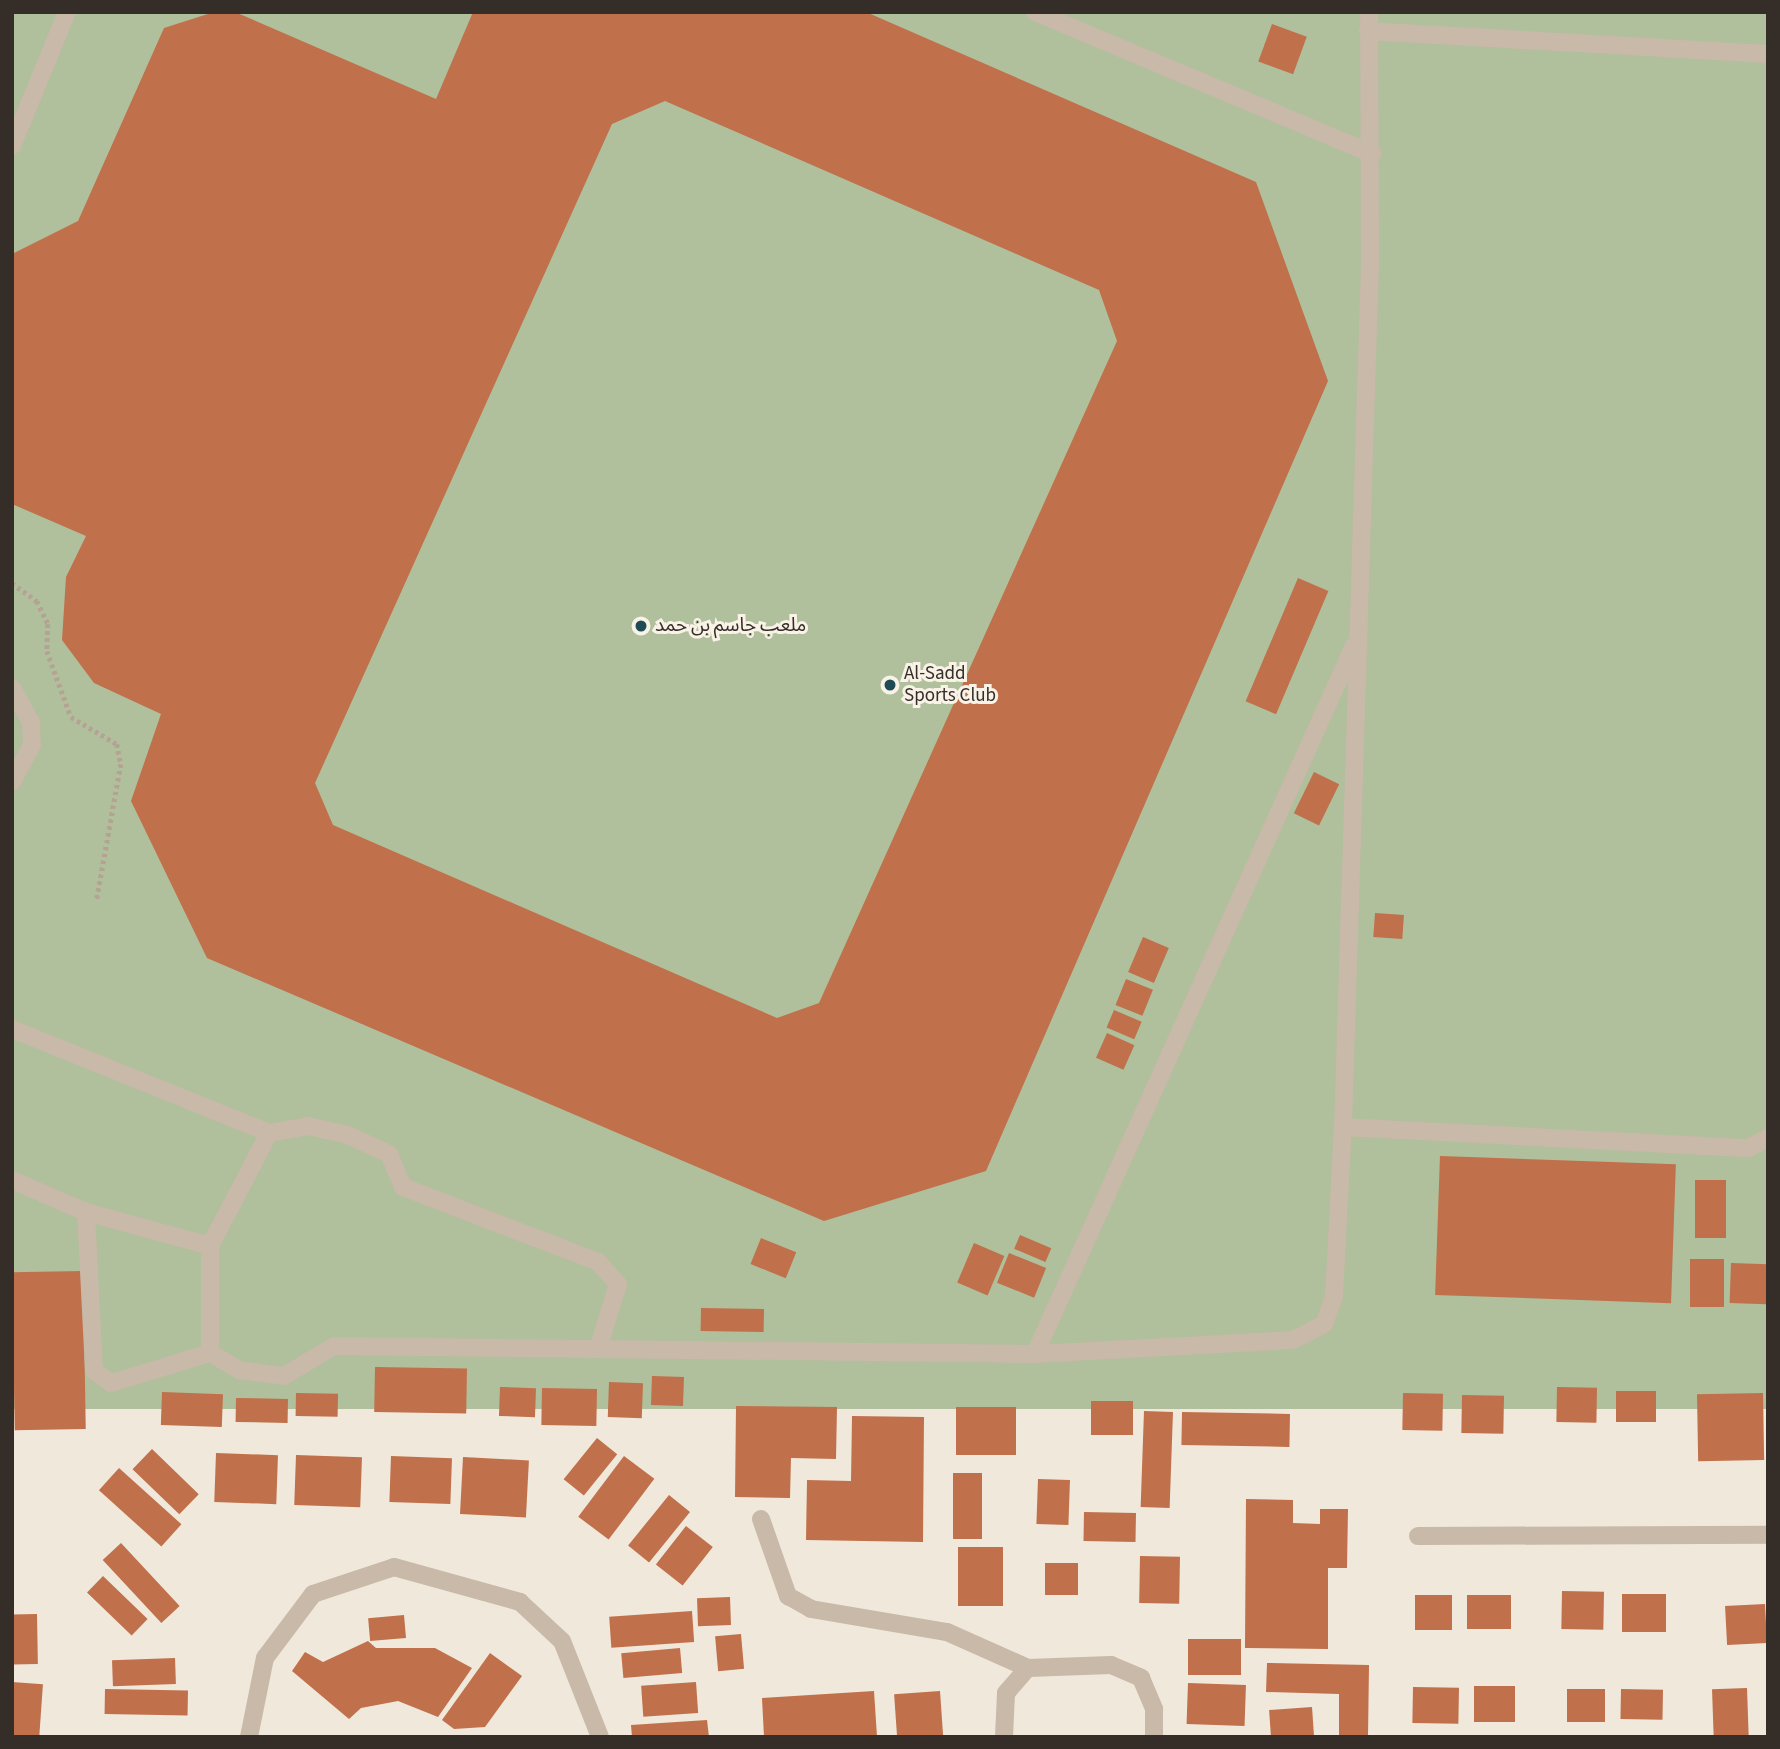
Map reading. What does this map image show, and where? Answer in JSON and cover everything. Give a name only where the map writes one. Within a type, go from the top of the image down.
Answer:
[{"type":"street","points":[[12,146],[67,12]]},
{"type":"street","points":[[1035,12],[1372,154]]},
{"type":"street","points":[[86,1212],[94,1371],[111,1383],[210,1353],[239,1370],[284,1376],[334,1346],[1035,1354],[1293,1340],[1316,1330],[1334,1296],[1343,1127],[1372,154],[1369,12]]},
{"type":"street","points":[[1368,31],[1768,54]]},
{"type":"street","points":[[1035,1354],[1358,636]]},
{"type":"street","points":[[12,688],[31,722],[32,745],[12,782]]},
{"type":"street","points":[[12,1030],[269,1133],[308,1126],[348,1135],[389,1154],[403,1187],[598,1262],[618,1284],[598,1349]]},
{"type":"street","points":[[1343,1127],[1748,1148],[1768,1138]]},
{"type":"street","points":[[210,1353],[210,1246],[269,1133]]},
{"type":"street","points":[[12,1180],[86,1212],[210,1246]]},
{"type":"street","points":[[761,1519],[788,1596],[811,1609],[947,1632],[1028,1668],[1111,1665],[1142,1678],[1154,1709],[1154,1737]]},
{"type":"street","points":[[1418,1536],[1768,1535]]},
{"type":"street","points":[[249,1737],[265,1658],[313,1594],[394,1567],[520,1602],[562,1641],[600,1737]]},
{"type":"street","points":[[1004,1737],[1006,1693],[1028,1668]]},
{"type":"path","points":[[12,583],[37,601],[48,624],[47,651],[71,717],[117,744],[121,764],[97,899]]},
{"type":"green space","name":"Al-Sadd Sports Club","points":[[12,12],[1768,12],[1768,1409],[12,1409]]},
{"type":"building","name":"ملعب جاسم بن حمد","points":[[214,12],[235,12],[436,99],[473,12],[866,12],[1256,182],[1328,381],[986,1171],[824,1221],[207,958],[131,801],[161,714],[94,683],[62,640],[66,577],[86,536],[12,504],[12,254],[78,221],[164,28]],"holes":[[[665,101],[1099,290],[1117,341],[819,1003],[777,1018],[333,825],[315,783],[612,124]]]},
{"type":"building","points":[[1272,24],[1307,37],[1293,74],[1258,62]]},
{"type":"building","points":[[1298,578],[1328,591],[1276,714],[1246,701]]},
{"type":"building","points":[[1314,772],[1339,784],[1319,826],[1294,813]]},
{"type":"building","points":[[1375,913],[1404,915],[1402,939],[1373,937]]},
{"type":"building","points":[[1143,937],[1169,948],[1154,983],[1128,972]]},
{"type":"building","points":[[1126,979],[1153,990],[1142,1016],[1116,1005]]},
{"type":"building","points":[[1114,1010],[1142,1022],[1134,1039],[1107,1027]]},
{"type":"building","points":[[1107,1033],[1134,1045],[1123,1070],[1096,1058]]},
{"type":"building","points":[[1440,1156],[1676,1164],[1671,1303],[1435,1295]]},
{"type":"building","points":[[1695,1180],[1726,1180],[1726,1238],[1695,1238]]},
{"type":"building","points":[[1020,1235],[1051,1248],[1045,1262],[1014,1249]]},
{"type":"building","points":[[761,1238],[796,1252],[786,1278],[751,1264]]},
{"type":"building","points":[[974,1243],[1004,1256],[988,1295],[957,1283]]},
{"type":"building","points":[[1009,1253],[1046,1268],[1034,1298],[997,1283]]},
{"type":"building","points":[[1690,1259],[1724,1259],[1724,1307],[1690,1307]]},
{"type":"building","points":[[1731,1263],[1768,1264],[1767,1304],[1730,1303]]},
{"type":"building","points":[[83,1271],[86,1429],[15,1430],[12,1272]]},
{"type":"building","points":[[701,1308],[764,1309],[764,1332],[701,1331]]},
{"type":"building","points":[[375,1367],[467,1369],[466,1414],[374,1412]]},
{"type":"building","points":[[652,1376],[684,1377],[683,1406],[651,1405]]},
{"type":"building","points":[[609,1382],[643,1383],[642,1418],[608,1417]]},
{"type":"building","points":[[500,1387],[536,1388],[535,1417],[499,1416]]},
{"type":"building","points":[[1557,1387],[1597,1388],[1596,1423],[1556,1422]]},
{"type":"building","points":[[542,1388],[597,1389],[596,1426],[541,1425]]},
{"type":"building","points":[[1616,1391],[1656,1391],[1656,1422],[1616,1422]]},
{"type":"building","points":[[162,1392],[223,1394],[222,1427],[161,1425]]},
{"type":"building","points":[[296,1393],[338,1394],[338,1417],[296,1416]]},
{"type":"building","points":[[1403,1393],[1443,1394],[1442,1431],[1402,1430]]},
{"type":"building","points":[[1763,1393],[1764,1460],[1698,1461],[1697,1394]]},
{"type":"building","points":[[1462,1395],[1504,1396],[1503,1434],[1461,1433]]},
{"type":"building","points":[[236,1398],[288,1399],[288,1423],[236,1422]]},
{"type":"building","points":[[1091,1401],[1133,1401],[1133,1435],[1091,1435]]},
{"type":"building","points":[[736,1406],[837,1407],[836,1459],[791,1458],[790,1498],[735,1497]]},
{"type":"building","points":[[956,1407],[1016,1407],[1016,1455],[956,1455]]},
{"type":"building","points":[[1144,1411],[1173,1412],[1170,1508],[1141,1507]]},
{"type":"building","points":[[1182,1412],[1290,1414],[1289,1447],[1181,1445]]},
{"type":"building","points":[[852,1416],[924,1417],[923,1542],[806,1540],[807,1480],[851,1481]]},
{"type":"building","points":[[597,1438],[617,1454],[584,1496],[564,1479]]},
{"type":"building","points":[[152,1449],[199,1494],[179,1514],[133,1469]]},
{"type":"building","points":[[216,1453],[278,1455],[276,1504],[214,1502]]},
{"type":"building","points":[[296,1455],[362,1457],[360,1507],[294,1505]]},
{"type":"building","points":[[391,1456],[452,1458],[450,1504],[389,1502]]},
{"type":"building","points":[[624,1456],[654,1479],[609,1540],[578,1517]]},
{"type":"building","points":[[463,1457],[529,1460],[526,1517],[460,1514]]},
{"type":"building","points":[[119,1468],[181,1524],[161,1547],[99,1490]]},
{"type":"building","points":[[953,1473],[982,1473],[982,1539],[953,1539]]},
{"type":"building","points":[[1038,1479],[1070,1480],[1068,1525],[1036,1524]]},
{"type":"building","points":[[669,1495],[690,1512],[649,1563],[628,1546]]},
{"type":"building","points":[[1246,1499],[1293,1500],[1293,1523],[1320,1524],[1320,1509],[1348,1509],[1347,1568],[1328,1568],[1328,1649],[1245,1648]]},
{"type":"building","points":[[1084,1512],[1136,1513],[1135,1542],[1083,1541]]},
{"type":"building","points":[[686,1526],[713,1547],[683,1586],[656,1565]]},
{"type":"building","points":[[121,1543],[180,1606],[161,1623],[103,1560]]},
{"type":"building","points":[[958,1547],[1003,1547],[1003,1606],[958,1606]]},
{"type":"building","points":[[1140,1556],[1180,1557],[1179,1604],[1139,1603]]},
{"type":"building","points":[[1045,1563],[1078,1563],[1078,1595],[1045,1595]]},
{"type":"building","points":[[103,1576],[148,1619],[132,1636],[87,1593]]},
{"type":"building","points":[[1562,1591],[1604,1592],[1603,1630],[1561,1629]]},
{"type":"building","points":[[1622,1594],[1666,1594],[1666,1632],[1622,1632]]},
{"type":"building","points":[[1415,1595],[1452,1595],[1452,1630],[1415,1630]]},
{"type":"building","points":[[1467,1595],[1511,1595],[1511,1629],[1467,1629]]},
{"type":"building","points":[[730,1597],[731,1625],[698,1626],[697,1598]]},
{"type":"building","points":[[1765,1604],[1767,1643],[1727,1645],[1725,1606]]},
{"type":"building","points":[[692,1611],[694,1642],[611,1648],[609,1617]]},
{"type":"building","points":[[12,1614],[37,1614],[38,1664],[13,1664]]},
{"type":"building","points":[[404,1615],[406,1638],[370,1641],[368,1618]]},
{"type":"building","points":[[741,1634],[744,1669],[718,1671],[715,1636]]},
{"type":"building","points":[[1188,1639],[1241,1639],[1241,1675],[1188,1675]]},
{"type":"building","points":[[368,1641],[376,1648],[435,1648],[472,1668],[438,1717],[398,1701],[361,1708],[349,1719],[292,1671],[305,1652],[323,1662]]},
{"type":"building","points":[[680,1648],[682,1673],[623,1678],[621,1653]]},
{"type":"building","points":[[490,1653],[522,1676],[485,1727],[454,1729],[442,1720]]},
{"type":"building","points":[[175,1658],[176,1684],[113,1686],[112,1660]]},
{"type":"building","points":[[1267,1663],[1369,1665],[1368,1737],[1339,1737],[1339,1694],[1266,1692]]},
{"type":"building","points":[[12,1682],[43,1684],[39,1737],[12,1737]]},
{"type":"building","points":[[696,1682],[698,1713],[643,1717],[641,1686]]},
{"type":"building","points":[[1188,1683],[1246,1685],[1245,1726],[1187,1724]]},
{"type":"building","points":[[1474,1686],[1515,1686],[1515,1722],[1474,1722]]},
{"type":"building","points":[[1413,1687],[1459,1688],[1458,1724],[1412,1723]]},
{"type":"building","points":[[1747,1688],[1749,1737],[1714,1737],[1712,1689]]},
{"type":"building","points":[[105,1689],[188,1690],[188,1715],[105,1714]]},
{"type":"building","points":[[1567,1689],[1605,1689],[1605,1722],[1567,1722]]},
{"type":"building","points":[[1621,1689],[1663,1690],[1662,1720],[1620,1719]]},
{"type":"building","points":[[874,1691],[877,1737],[764,1737],[762,1698]]},
{"type":"building","points":[[940,1691],[943,1737],[897,1737],[894,1694]]},
{"type":"building","points":[[1312,1707],[1314,1737],[1271,1737],[1269,1710]]},
{"type":"building","points":[[707,1720],[709,1737],[632,1737],[631,1725]]},
{"type":"place","name":"ملعب جاسم بن حمد","points":[[641,626]]},
{"type":"place","name":"Al-Sadd Sports Club","points":[[890,685]]}]
